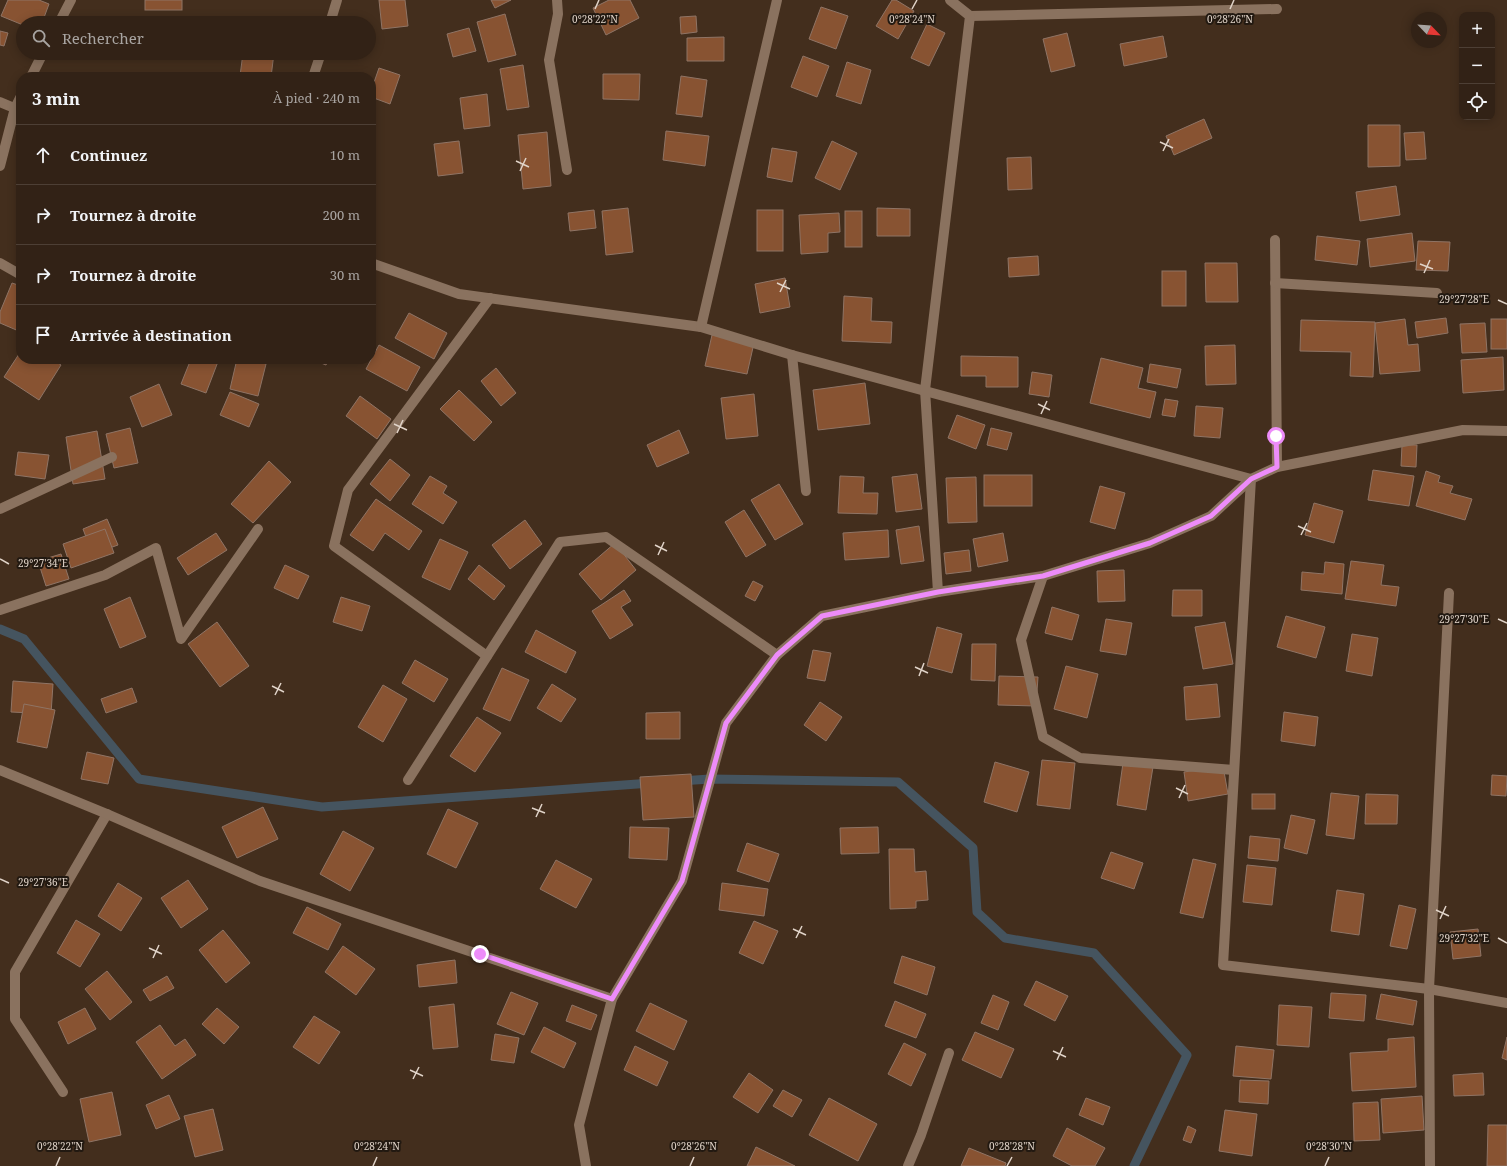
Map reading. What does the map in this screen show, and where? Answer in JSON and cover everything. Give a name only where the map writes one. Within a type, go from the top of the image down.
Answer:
[{"type":"street","points":[[63,16],[71,0]]},
{"type":"street","points":[[332,16],[337,0]]},
{"type":"street","points":[[557,0],[558,14],[549,60],[568,170]]},
{"type":"street","points":[[701,327],[777,0]]},
{"type":"street","points":[[950,0],[970,16],[1277,9]]},
{"type":"street","points":[[938,592],[925,390],[970,16]]},
{"type":"street","points":[[34,72],[40,60]]},
{"type":"street","points":[[315,72],[319,60]]},
{"type":"street","points":[[0,102],[16,108]]},
{"type":"street","points":[[0,166],[16,115]]},
{"type":"street","points":[[1275,240],[1277,467]]},
{"type":"street","points":[[0,263],[16,272]]},
{"type":"street","points":[[376,265],[459,294],[701,327],[792,354],[1251,479]]},
{"type":"street","points":[[1275,283],[1437,292]]},
{"type":"street","points":[[487,656],[334,546],[348,490],[490,298]]},
{"type":"street","points":[[792,354],[806,491]]},
{"type":"street","points":[[586,1166],[579,1125],[612,999],[682,881],[726,723],[777,655],[822,616],[938,592],[1043,576],[1150,543],[1211,516],[1251,479],[1277,467],[1463,430],[1507,432]]},
{"type":"street","points":[[0,509],[112,457]]},
{"type":"street","points":[[1251,479],[1223,965],[1429,989],[1507,1003]]},
{"type":"street","points":[[0,610],[104,575],[156,548],[181,639],[258,529]]},
{"type":"street","points":[[408,780],[560,542],[606,537],[777,655]]},
{"type":"street","points":[[1043,576],[1021,640],[1043,737],[1080,758],[1234,770]]},
{"type":"street","points":[[1430,1166],[1429,989],[1449,593]]},
{"type":"street","points":[[0,770],[260,880],[612,999]]},
{"type":"street","points":[[64,1092],[15,1019],[15,972],[107,814]]},
{"type":"street","points":[[908,1166],[921,1135],[949,1053]]},
{"type":"building","points":[[8,0],[39,0],[49,4],[45,16],[16,16],[16,22],[1,16]]},
{"type":"building","points":[[145,0],[182,0],[182,10],[145,10]]},
{"type":"building","points":[[379,0],[405,0],[408,26],[382,29]]},
{"type":"building","points":[[491,0],[511,0],[495,8]]},
{"type":"building","points":[[609,0],[630,0],[639,18],[606,35],[593,8]]},
{"type":"building","points":[[892,0],[896,0],[914,11],[898,39],[876,26]]},
{"type":"building","points":[[821,7],[848,16],[836,49],[809,39]]},
{"type":"building","points":[[505,14],[516,55],[488,62],[477,22]]},
{"type":"building","points":[[696,16],[697,32],[681,34],[680,17]]},
{"type":"building","points":[[927,24],[945,33],[929,66],[911,58]]},
{"type":"building","points":[[469,28],[476,51],[453,57],[447,34]]},
{"type":"building","points":[[0,31],[8,33],[4,46],[0,45]]},
{"type":"building","points":[[1067,33],[1075,66],[1051,72],[1043,39]]},
{"type":"building","points":[[1163,36],[1167,57],[1124,66],[1120,44]]},
{"type":"building","points":[[724,37],[724,61],[687,61],[687,38]]},
{"type":"building","points":[[803,56],[829,66],[817,97],[791,87]]},
{"type":"building","points":[[242,60],[273,60],[272,72],[241,72]]},
{"type":"building","points":[[847,62],[871,70],[861,104],[836,96]]},
{"type":"building","points":[[523,65],[529,107],[507,110],[500,69]]},
{"type":"building","points":[[379,68],[400,75],[390,104],[376,99],[376,77]]},
{"type":"building","points":[[603,74],[640,74],[639,100],[603,99]]},
{"type":"building","points":[[681,76],[707,80],[702,117],[676,114]]},
{"type":"building","points":[[487,94],[490,126],[464,129],[460,98]]},
{"type":"building","points":[[1204,119],[1212,138],[1174,155],[1166,136]]},
{"type":"building","points":[[1368,125],[1400,125],[1400,166],[1368,167]]},
{"type":"building","points":[[666,131],[709,136],[705,166],[663,160]]},
{"type":"building","points":[[547,132],[551,186],[523,189],[518,135]]},
{"type":"building","points":[[1424,132],[1426,159],[1406,160],[1404,133]]},
{"type":"building","points":[[459,141],[463,173],[438,176],[434,144]]},
{"type":"building","points":[[832,141],[857,153],[840,190],[815,178]]},
{"type":"building","points":[[772,148],[797,152],[792,182],[767,177]]},
{"type":"building","points":[[1031,157],[1032,189],[1008,190],[1007,158]]},
{"type":"building","points":[[1396,186],[1400,215],[1360,221],[1356,192]]},
{"type":"building","points":[[628,208],[633,252],[606,255],[602,211]]},
{"type":"building","points":[[877,208],[910,209],[910,236],[877,236]]},
{"type":"building","points":[[594,210],[596,228],[570,231],[568,213]]},
{"type":"building","points":[[757,210],[783,210],[783,251],[757,251]]},
{"type":"building","points":[[845,211],[862,211],[862,247],[845,247]]},
{"type":"building","points":[[839,213],[840,232],[828,233],[828,252],[801,254],[799,215]]},
{"type":"building","points":[[1412,233],[1415,261],[1370,267],[1367,239]]},
{"type":"building","points":[[1317,236],[1360,241],[1357,265],[1315,260]]},
{"type":"building","points":[[1418,241],[1450,242],[1448,271],[1416,270]]},
{"type":"building","points":[[1038,256],[1039,275],[1009,277],[1008,258]]},
{"type":"building","points":[[1205,263],[1237,263],[1238,302],[1206,302]]},
{"type":"building","points":[[1162,271],[1186,271],[1186,306],[1162,306]]},
{"type":"building","points":[[785,278],[790,307],[760,313],[755,284]]},
{"type":"building","points":[[12,283],[16,284],[16,330],[0,323],[0,312]]},
{"type":"building","points":[[844,296],[872,298],[871,321],[892,322],[891,343],[842,341]]},
{"type":"building","points":[[409,313],[447,333],[434,359],[395,338]]},
{"type":"building","points":[[1446,318],[1448,333],[1417,338],[1415,322]]},
{"type":"building","points":[[1405,319],[1408,345],[1418,344],[1420,371],[1380,374],[1375,323]]},
{"type":"building","points":[[1491,319],[1507,319],[1507,349],[1491,349]]},
{"type":"building","points":[[1301,320],[1375,322],[1373,377],[1350,376],[1351,352],[1300,351]]},
{"type":"building","points":[[1485,323],[1487,352],[1462,353],[1460,324]]},
{"type":"building","points":[[712,335],[754,343],[747,374],[705,366]]},
{"type":"building","points":[[379,345],[420,367],[407,391],[366,369],[369,364],[376,364],[376,351]]},
{"type":"building","points":[[1235,345],[1236,384],[1206,385],[1205,346]]},
{"type":"building","points":[[961,356],[1018,357],[1018,387],[986,387],[986,376],[961,376]]},
{"type":"building","points":[[1503,357],[1504,390],[1463,393],[1461,360]]},
{"type":"building","points":[[1101,358],[1143,368],[1138,388],[1156,392],[1150,418],[1090,403]]},
{"type":"building","points":[[16,359],[16,364],[61,365],[39,400],[4,377]]},
{"type":"building","points":[[189,364],[217,364],[206,393],[181,384]]},
{"type":"building","points":[[236,364],[266,364],[258,396],[230,389]]},
{"type":"building","points":[[1150,364],[1181,369],[1177,388],[1147,382]]},
{"type":"building","points":[[496,368],[516,393],[501,406],[481,381]]},
{"type":"building","points":[[1032,372],[1052,375],[1049,397],[1029,394]]},
{"type":"building","points":[[865,383],[870,424],[818,430],[813,390]]},
{"type":"building","points":[[159,384],[172,415],[142,427],[130,397]]},
{"type":"building","points":[[459,390],[492,422],[474,441],[440,409]]},
{"type":"building","points":[[230,392],[259,404],[249,427],[220,415]]},
{"type":"building","points":[[754,394],[758,436],[726,439],[721,398]]},
{"type":"building","points":[[360,396],[391,419],[377,439],[346,416]]},
{"type":"building","points":[[1165,399],[1178,401],[1175,417],[1162,415]]},
{"type":"building","points":[[1196,406],[1223,408],[1220,438],[1194,436]]},
{"type":"building","points":[[957,415],[985,425],[976,449],[948,438]]},
{"type":"building","points":[[130,428],[138,463],[114,468],[106,434]]},
{"type":"building","points":[[991,428],[1012,433],[1007,450],[987,445]]},
{"type":"building","points":[[679,430],[689,453],[657,467],[647,445]]},
{"type":"building","points":[[97,431],[105,479],[73,484],[66,437]]},
{"type":"building","points":[[1402,445],[1417,445],[1416,467],[1401,466]]},
{"type":"building","points":[[18,452],[49,455],[45,479],[15,475]]},
{"type":"building","points":[[390,459],[410,475],[390,501],[370,484]]},
{"type":"building","points":[[269,461],[291,482],[253,523],[231,504]]},
{"type":"building","points":[[1373,470],[1414,476],[1409,506],[1368,500]]},
{"type":"building","points":[[1426,471],[1440,476],[1438,482],[1453,486],[1450,493],[1472,499],[1465,520],[1416,506]]},
{"type":"building","points":[[917,474],[922,509],[896,512],[892,477]]},
{"type":"building","points":[[984,475],[1032,475],[1032,506],[984,506]]},
{"type":"building","points":[[430,476],[447,486],[443,493],[457,502],[443,524],[412,504]]},
{"type":"building","points":[[840,476],[864,477],[863,493],[878,493],[877,514],[838,513]]},
{"type":"building","points":[[976,477],[977,522],[948,523],[946,478]]},
{"type":"building","points":[[779,484],[803,524],[775,540],[751,500]]},
{"type":"building","points":[[1100,486],[1125,493],[1115,529],[1090,522]]},
{"type":"building","points":[[376,499],[422,531],[409,550],[385,533],[373,551],[350,535]]},
{"type":"building","points":[[1314,503],[1343,511],[1334,543],[1305,535]]},
{"type":"building","points":[[744,510],[766,545],[746,557],[725,522]]},
{"type":"building","points":[[107,519],[118,545],[104,550],[100,540],[89,545],[83,529]]},
{"type":"building","points":[[525,520],[542,544],[510,569],[492,545]]},
{"type":"building","points":[[919,526],[924,561],[901,564],[896,530]]},
{"type":"building","points":[[105,529],[114,553],[71,568],[63,544]]},
{"type":"building","points":[[888,530],[889,557],[845,560],[843,533]]},
{"type":"building","points":[[216,533],[227,550],[188,575],[177,558]]},
{"type":"building","points":[[1003,533],[1008,561],[978,567],[973,539]]},
{"type":"building","points":[[440,539],[468,552],[450,590],[422,577]]},
{"type":"building","points":[[615,543],[636,570],[601,600],[579,574]]},
{"type":"building","points":[[969,550],[971,571],[946,574],[944,553]]},
{"type":"building","points":[[61,554],[69,579],[46,586],[38,561]]},
{"type":"building","points":[[1351,561],[1384,565],[1381,585],[1399,587],[1396,606],[1345,599]]},
{"type":"building","points":[[1325,562],[1344,564],[1342,594],[1301,590],[1302,572],[1324,574]]},
{"type":"building","points":[[285,565],[309,576],[298,599],[274,588]]},
{"type":"building","points":[[479,565],[505,586],[494,600],[468,579]]},
{"type":"building","points":[[1124,570],[1125,601],[1098,602],[1097,571]]},
{"type":"building","points":[[753,581],[763,586],[755,601],[745,596]]},
{"type":"building","points":[[624,590],[631,601],[621,607],[633,625],[610,639],[592,611]]},
{"type":"building","points":[[1173,590],[1202,590],[1202,616],[1172,616]]},
{"type":"building","points":[[130,597],[146,637],[120,648],[104,609]]},
{"type":"building","points":[[341,597],[370,606],[362,631],[333,622]]},
{"type":"building","points":[[1052,607],[1079,615],[1072,640],[1045,633]]},
{"type":"building","points":[[1286,616],[1325,627],[1316,658],[1277,647]]},
{"type":"building","points":[[1106,619],[1132,623],[1126,655],[1100,651]]},
{"type":"building","points":[[217,622],[249,666],[220,687],[188,644]]},
{"type":"building","points":[[1225,622],[1233,664],[1203,669],[1195,627]]},
{"type":"building","points":[[937,627],[962,634],[952,673],[927,666]]},
{"type":"building","points":[[536,630],[576,652],[566,673],[525,652]]},
{"type":"building","points":[[1352,634],[1378,638],[1372,676],[1346,671]]},
{"type":"building","points":[[972,644],[996,644],[995,681],[971,680]]},
{"type":"building","points":[[813,650],[831,653],[825,681],[807,678]]},
{"type":"building","points":[[415,660],[448,679],[434,702],[402,683]]},
{"type":"building","points":[[1066,666],[1098,674],[1087,718],[1054,709]]},
{"type":"building","points":[[502,668],[529,680],[510,721],[483,709]]},
{"type":"building","points":[[999,676],[1038,677],[1036,706],[998,705]]},
{"type":"building","points":[[13,681],[53,684],[51,714],[11,712]]},
{"type":"building","points":[[552,684],[576,699],[561,722],[537,708]]},
{"type":"building","points":[[1217,684],[1220,717],[1186,720],[1184,687]]},
{"type":"building","points":[[383,685],[407,699],[383,742],[358,727]]},
{"type":"building","points":[[132,688],[137,702],[106,713],[101,699]]},
{"type":"building","points":[[820,702],[842,717],[826,741],[804,725]]},
{"type":"building","points":[[24,704],[55,710],[47,748],[17,742]]},
{"type":"building","points":[[680,712],[680,739],[646,739],[646,713]]},
{"type":"building","points":[[1284,712],[1318,717],[1315,746],[1281,741]]},
{"type":"building","points":[[477,717],[501,733],[475,772],[450,756]]},
{"type":"building","points":[[87,752],[114,758],[108,784],[81,779]]},
{"type":"building","points":[[1042,760],[1075,763],[1070,809],[1037,805]]},
{"type":"building","points":[[995,762],[1029,772],[1017,812],[984,802]]},
{"type":"building","points":[[1123,763],[1153,767],[1146,810],[1117,805]]},
{"type":"building","points":[[1223,766],[1228,794],[1188,801],[1184,772]]},
{"type":"building","points":[[691,774],[694,817],[643,820],[640,777]]},
{"type":"building","points":[[1492,775],[1507,776],[1506,796],[1491,795]]},
{"type":"building","points":[[1331,793],[1359,796],[1354,839],[1326,835]]},
{"type":"building","points":[[1252,794],[1275,794],[1275,809],[1252,809]]},
{"type":"building","points":[[1366,794],[1398,795],[1397,824],[1365,824]]},
{"type":"building","points":[[263,807],[278,839],[237,858],[222,827]]},
{"type":"building","points":[[448,809],[478,823],[456,868],[427,854]]},
{"type":"building","points":[[1291,815],[1315,820],[1307,854],[1284,848]]},
{"type":"building","points":[[630,827],[669,828],[667,860],[629,858]]},
{"type":"building","points":[[878,827],[879,853],[841,854],[840,828]]},
{"type":"building","points":[[343,831],[374,848],[350,891],[320,874]]},
{"type":"building","points":[[1250,836],[1280,839],[1278,861],[1248,858]]},
{"type":"building","points":[[747,843],[779,854],[769,882],[737,871]]},
{"type":"building","points":[[889,849],[914,849],[915,872],[926,871],[928,900],[916,901],[916,908],[890,909]]},
{"type":"building","points":[[1111,852],[1143,863],[1134,889],[1101,878]]},
{"type":"building","points":[[1193,859],[1216,864],[1203,918],[1180,913]]},
{"type":"building","points":[[556,860],[592,879],[576,908],[540,889]]},
{"type":"building","points":[[1247,865],[1276,868],[1272,905],[1243,902]]},
{"type":"building","points":[[188,880],[208,909],[181,928],[161,898]]},
{"type":"building","points":[[118,883],[142,898],[121,931],[98,916]]},
{"type":"building","points":[[722,883],[768,889],[764,916],[719,910]]},
{"type":"building","points":[[1337,890],[1364,894],[1359,935],[1331,931]]},
{"type":"building","points":[[1399,905],[1416,909],[1407,949],[1390,946]]},
{"type":"building","points":[[307,907],[341,924],[328,950],[293,933]]},
{"type":"building","points":[[76,920],[100,934],[80,967],[57,953]]},
{"type":"building","points":[[754,921],[778,931],[763,964],[739,953]]},
{"type":"building","points":[[1478,929],[1481,956],[1453,959],[1450,932]]},
{"type":"building","points":[[223,930],[250,963],[226,983],[199,950]]},
{"type":"building","points":[[343,946],[375,969],[356,995],[325,972]]},
{"type":"building","points":[[902,956],[935,967],[927,995],[894,983]]},
{"type":"building","points":[[455,960],[457,983],[419,987],[417,965]]},
{"type":"building","points":[[107,971],[132,1002],[110,1020],[85,989]]},
{"type":"building","points":[[167,976],[174,988],[150,1001],[143,990]]},
{"type":"building","points":[[1036,981],[1068,996],[1055,1021],[1024,1005]]},
{"type":"building","points":[[511,992],[538,1003],[524,1035],[497,1024]]},
{"type":"building","points":[[1331,993],[1366,995],[1364,1021],[1329,1018]]},
{"type":"building","points":[[1381,994],[1417,1001],[1413,1025],[1376,1019]]},
{"type":"building","points":[[993,995],[1009,1002],[998,1030],[981,1023]]},
{"type":"building","points":[[895,1001],[926,1014],[916,1038],[885,1026]]},
{"type":"building","points":[[650,1003],[687,1021],[674,1050],[636,1031]]},
{"type":"building","points":[[454,1004],[458,1047],[433,1049],[429,1007]]},
{"type":"building","points":[[572,1005],[597,1015],[591,1030],[566,1021]]},
{"type":"building","points":[[1279,1005],[1312,1007],[1309,1047],[1277,1045]]},
{"type":"building","points":[[85,1008],[96,1029],[68,1044],[58,1022]]},
{"type":"building","points":[[217,1008],[239,1027],[224,1044],[202,1024]]},
{"type":"building","points":[[314,1016],[340,1032],[319,1064],[293,1047]]},
{"type":"building","points":[[160,1025],[175,1046],[185,1039],[196,1055],[162,1079],[136,1042]]},
{"type":"building","points":[[544,1027],[576,1043],[564,1068],[531,1052]]},
{"type":"building","points":[[975,1032],[1014,1049],[1001,1078],[962,1060]]},
{"type":"building","points":[[495,1034],[519,1038],[514,1063],[491,1060]]},
{"type":"building","points":[[1414,1037],[1416,1087],[1352,1091],[1350,1053],[1388,1051],[1388,1039]]},
{"type":"building","points":[[1507,1037],[1507,1060],[1502,1058]]},
{"type":"building","points":[[904,1043],[926,1054],[911,1086],[888,1074]]},
{"type":"building","points":[[635,1046],[668,1062],[657,1086],[624,1070]]},
{"type":"building","points":[[1236,1046],[1274,1050],[1271,1079],[1233,1076]]},
{"type":"building","points":[[749,1073],[773,1090],[758,1113],[733,1097]]},
{"type":"building","points":[[1483,1073],[1484,1095],[1454,1096],[1453,1075]]},
{"type":"building","points":[[1240,1080],[1269,1081],[1268,1104],[1239,1102]]},
{"type":"building","points":[[783,1090],[802,1100],[792,1117],[773,1106]]},
{"type":"building","points":[[112,1092],[121,1135],[89,1142],[80,1099]]},
{"type":"building","points":[[169,1095],[180,1119],[156,1129],[146,1105]]},
{"type":"building","points":[[1422,1096],[1424,1130],[1383,1133],[1381,1099]]},
{"type":"building","points":[[829,1098],[877,1124],[858,1161],[809,1135]]},
{"type":"building","points":[[1086,1098],[1110,1107],[1103,1125],[1079,1115]]},
{"type":"building","points":[[1378,1102],[1380,1140],[1354,1141],[1353,1103]]},
{"type":"building","points":[[213,1109],[223,1150],[195,1157],[184,1116]]},
{"type":"building","points":[[1225,1110],[1257,1114],[1252,1156],[1219,1151]]},
{"type":"building","points":[[1488,1125],[1507,1125],[1507,1166],[1487,1166]]},
{"type":"building","points":[[1188,1126],[1196,1130],[1191,1143],[1183,1140]]},
{"type":"building","points":[[1067,1128],[1105,1148],[1095,1166],[1072,1166],[1053,1156]]},
{"type":"building","points":[[756,1147],[795,1166],[747,1166]]},
{"type":"building","points":[[969,1148],[1006,1163],[1005,1166],[961,1166]]},
{"type":"waterway","points":[[0,629],[24,639],[139,779],[322,807],[651,783]]},
{"type":"waterway","points":[[680,781],[710,779],[898,782],[973,848],[977,912],[1005,938],[1094,953],[1187,1055],[1134,1166]]},
{"type":"route","points":[[480,954],[612,999],[682,881],[726,723],[777,655],[822,616],[938,592],[1043,576],[1150,543],[1211,516],[1251,479],[1277,467],[1276,436]]}]
